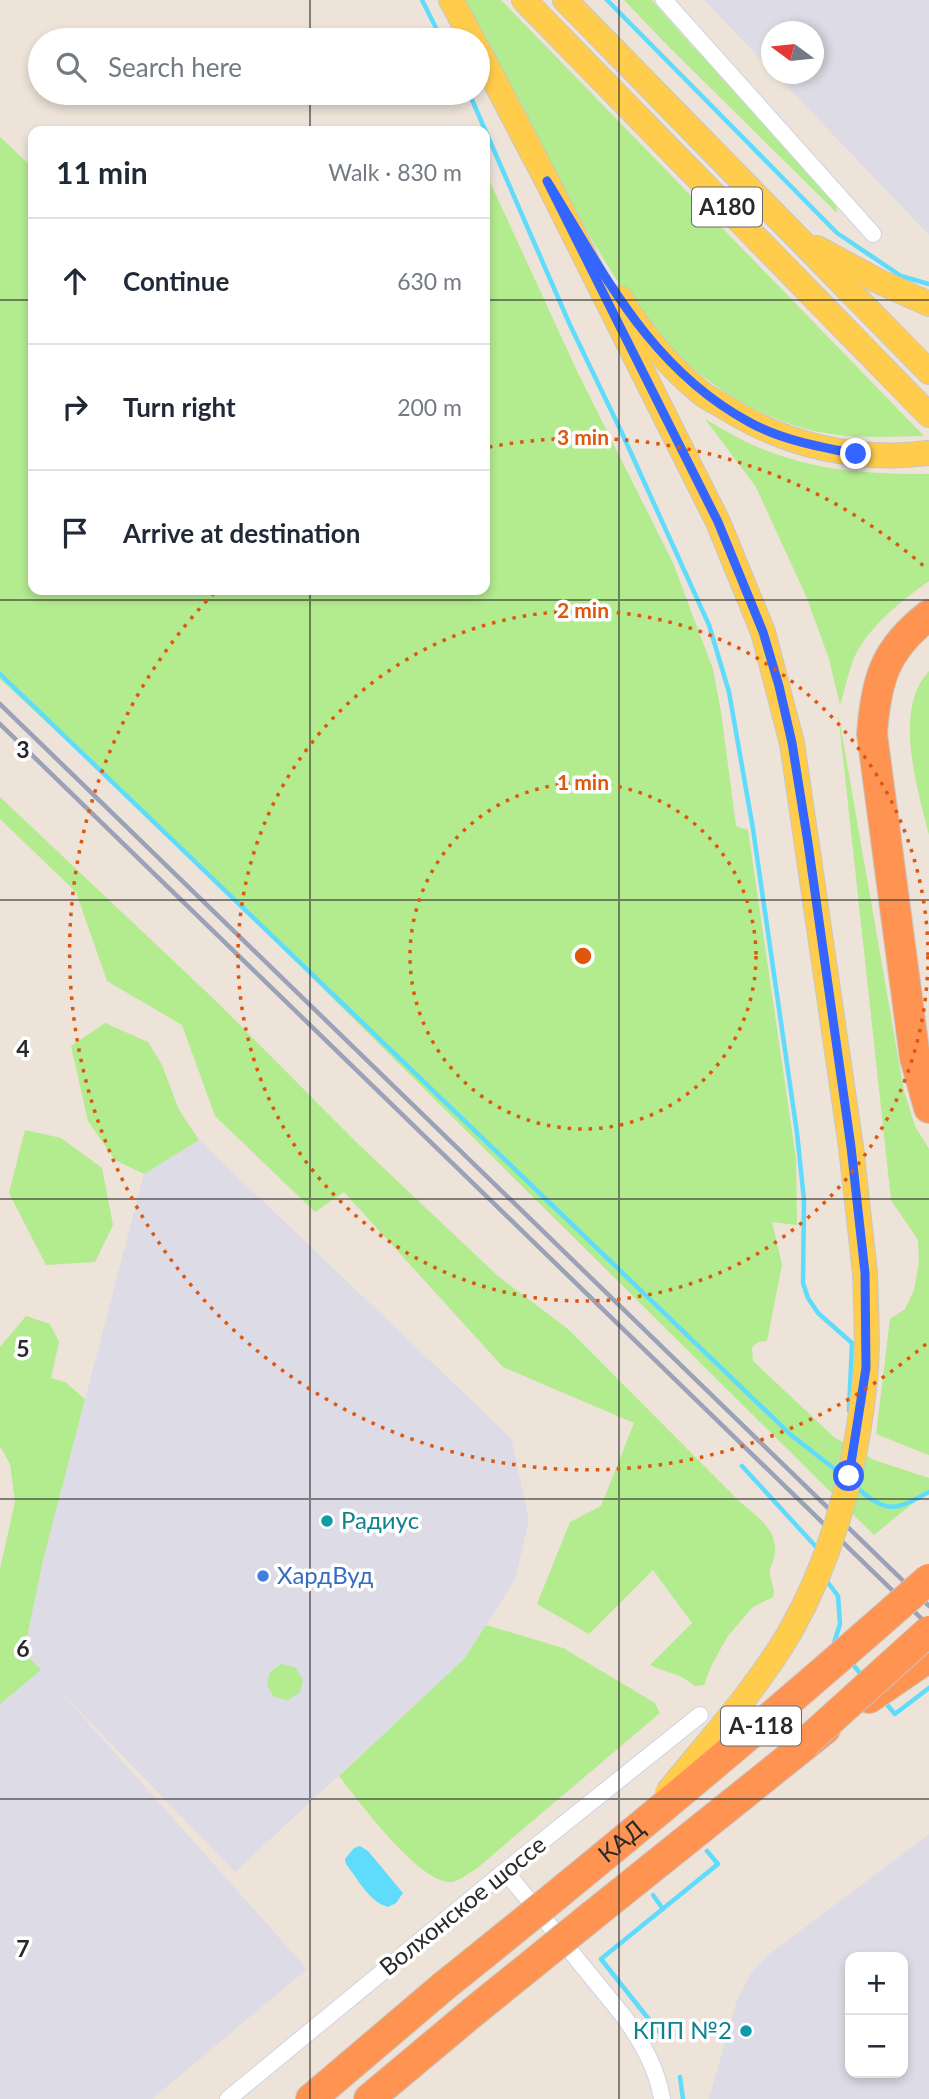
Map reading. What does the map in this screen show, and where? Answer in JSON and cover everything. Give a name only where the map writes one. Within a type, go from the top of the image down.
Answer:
[{"type":"highway","points":[[929,615],[909,631],[889,657],[874,698],[872,733],[915,1058],[929,1108]]},
{"type":"highway","name":"КАД","points":[[311,2099],[444,1986],[590,1870],[813,1682],[929,1579]]},
{"type":"highway","name":"КАД","points":[[369,2099],[805,1743],[929,1631]]},
{"type":"highway","points":[[805,1743],[929,1657]]},
{"type":"main road","points":[[451,0],[466,28]]},
{"type":"main road","name":"A180","points":[[524,0],[929,415]]},
{"type":"main road","points":[[565,0],[929,372]]},
{"type":"main road","points":[[490,72],[718,522],[746,586],[773,664],[792,743],[808,843],[851,1147],[865,1273],[866,1368],[859,1423],[835,1531],[813,1587],[789,1633],[747,1692],[667,1793],[590,1870]]},
{"type":"main road","points":[[547,181],[626,309],[654,346],[701,393],[751,423],[808,444],[856,454],[929,453]]},
{"type":"main road","points":[[793,234],[878,281],[929,304]]},
{"type":"street","points":[[664,0],[873,234]]},
{"type":"street","name":"Волхонское шоссе","points":[[228,2099],[700,1715]]},
{"type":"street","points":[[505,1871],[633,2029],[653,2064],[662,2099]]},
{"type":"shaded area","points":[[704,0],[929,0],[929,235],[785,84],[824,84],[824,21],[761,21],[761,60]]},
{"type":"shaded area","points":[[199,1140],[511,1438],[529,1520],[515,1580],[464,1659],[235,1872],[58,1689],[307,1969],[152,2099],[0,2099],[0,1704],[40,1670],[24,1652],[43,1560],[144,1174]]},
{"type":"shaded area","points":[[929,1834],[929,2099],[709,2099],[737,2000],[753,1970],[768,1955]]},
{"type":"green space","points":[[462,0],[501,0],[924,436],[842,435],[793,425],[748,406],[709,381],[676,352],[646,320],[595,245],[490,52],[490,28],[477,28]]},
{"type":"green space","points":[[624,0],[652,0],[692,46],[726,78],[836,202],[837,213],[668,46]]},
{"type":"green space","points":[[0,137],[28,163],[28,595],[490,595],[490,182],[577,371],[673,563],[713,669],[736,826],[748,830],[796,1159],[797,1225],[772,1222],[782,1265],[767,1341],[758,1342],[752,1347],[753,1361],[834,1437],[874,1460],[929,1478],[929,1490],[874,1535],[173,840],[0,679]]},
{"type":"green space","points":[[705,419],[755,446],[811,464],[869,472],[929,474],[929,581],[877,625],[860,647],[840,705],[829,659],[806,596],[756,487]]},
{"type":"green space","points":[[929,671],[929,835],[914,773],[910,728],[912,707],[918,688]]},
{"type":"green space","points":[[838,712],[904,1091],[915,1126],[929,1149],[929,1455],[876,1434],[890,1319],[905,1309],[914,1290],[919,1262],[918,1240],[891,1200]]},
{"type":"green space","points":[[0,797],[218,1003],[355,1141],[499,1277],[568,1329],[765,1524],[775,1545],[770,1570],[773,1597],[753,1607],[728,1636],[704,1685],[695,1686],[650,1665],[692,1623],[653,1570],[589,1634],[537,1604],[570,1522],[601,1506],[634,1423],[503,1367],[344,1192],[315,1212],[215,1116],[182,1025],[107,981],[76,892],[0,819]]},
{"type":"green space","points":[[105,1023],[148,1042],[162,1065],[179,1110],[199,1140],[144,1174],[115,1160],[88,1121],[71,1046]]},
{"type":"green space","points":[[25,1130],[61,1138],[102,1168],[113,1225],[95,1262],[46,1265],[9,1193]]},
{"type":"green space","points":[[26,1316],[50,1324],[59,1342],[51,1378],[65,1382],[85,1399],[43,1560],[24,1652],[41,1670],[0,1704],[0,1569],[15,1502],[10,1464],[0,1446],[0,1347]]},
{"type":"green space","points":[[486,1625],[563,1648],[655,1703],[660,1713],[476,1869],[452,1882],[439,1879],[407,1856],[339,1776],[464,1659]]},
{"type":"green space","points":[[281,1664],[295,1667],[303,1680],[300,1692],[288,1700],[274,1697],[267,1685],[270,1672]]},
{"type":"water","points":[[360,1846],[368,1851],[403,1893],[396,1903],[388,1907],[375,1900],[346,1864],[345,1859],[354,1848]]},
{"type":"waterway","points":[[422,0],[436,28]]},
{"type":"waterway","points":[[607,0],[837,233],[901,276],[929,284]]},
{"type":"waterway","points":[[474,105],[483,126]]},
{"type":"waterway","points":[[490,141],[570,325],[709,625],[729,692],[753,829],[797,1133],[804,1200],[803,1283],[808,1298],[818,1313],[852,1343],[849,1411]]},
{"type":"waterway","points":[[0,674],[791,1435],[841,1474]]},
{"type":"waterway","points":[[742,1466],[819,1550]]},
{"type":"waterway","points":[[856,1487],[876,1502],[891,1507],[908,1503],[929,1492]]},
{"type":"waterway","points":[[826,1580],[838,1596],[840,1624],[834,1643],[836,1645]]},
{"type":"waterway","points":[[851,1662],[863,1677]]},
{"type":"waterway","points":[[883,1700],[895,1714],[929,1688]]},
{"type":"waterway","points":[[659,2032],[601,1959],[718,1864],[707,1851]]},
{"type":"waterway","points":[[653,1895],[663,1909]]},
{"type":"waterway","points":[[680,2077],[683,2099]]},
{"type":"railway","points":[[0,704],[929,1606]]},
{"type":"railway","points":[[0,724],[929,1626]]},
{"type":"place","name":"Радиус","points":[[327,1521]]},
{"type":"place","name":"ХардВуд","points":[[263,1576]]},
{"type":"place","name":"КПП №2","points":[[746,2031]]},
{"type":"route","points":[[849,1476],[866,1368],[865,1273],[851,1147],[808,843],[792,743],[779,686],[746,586],[718,522],[547,181],[626,309],[654,346],[701,393],[751,423],[808,444],[856,454]]}]
